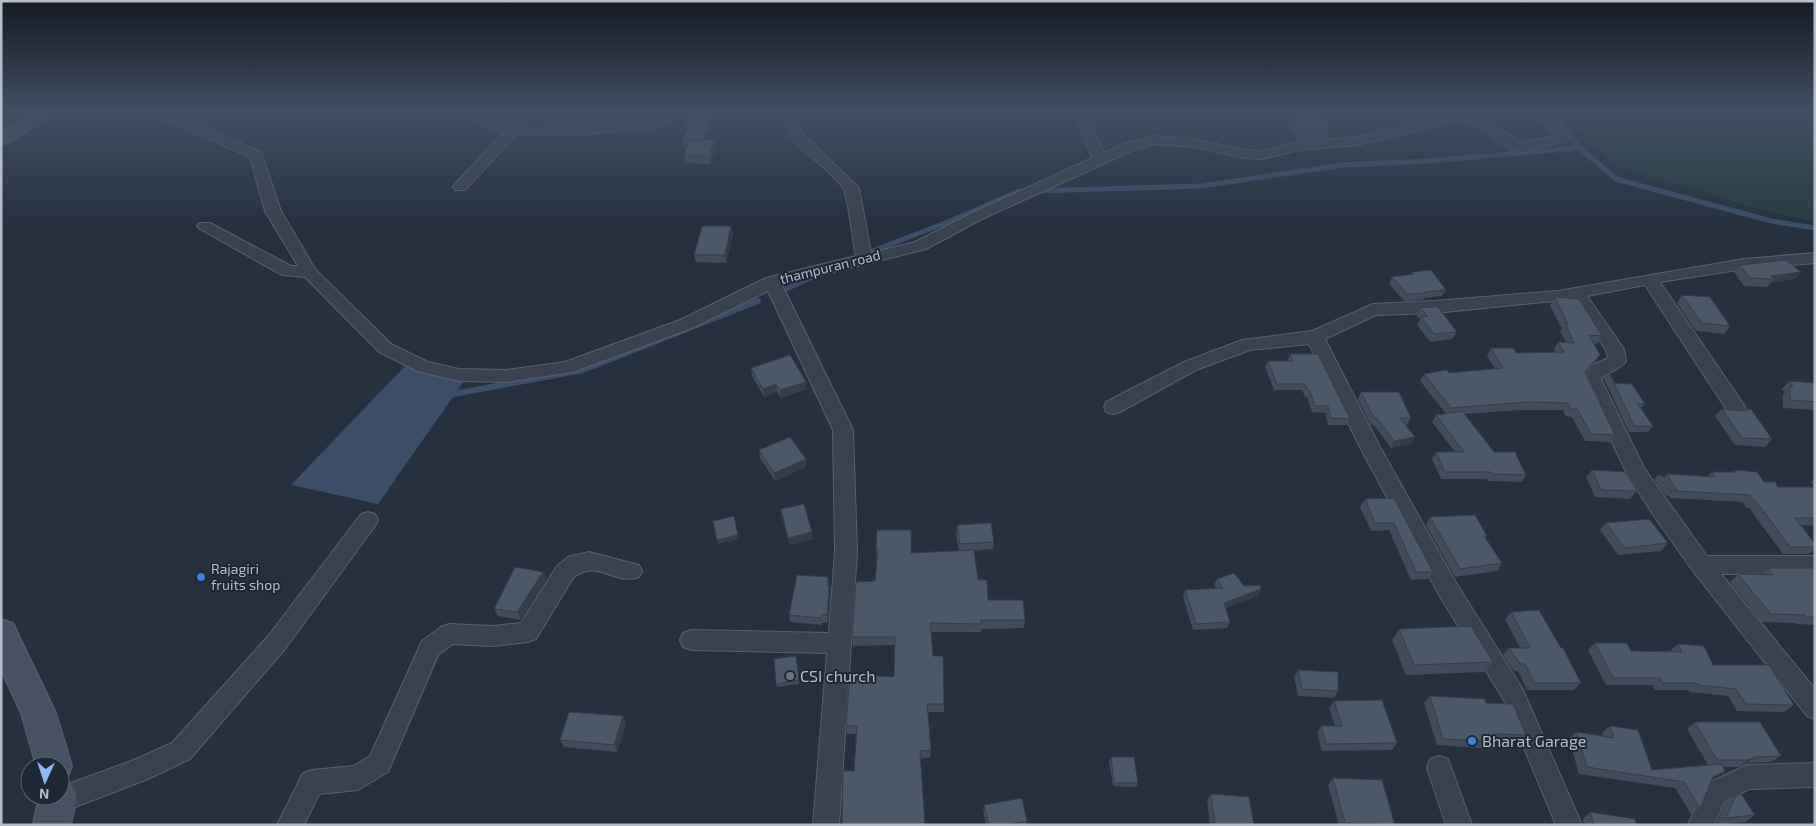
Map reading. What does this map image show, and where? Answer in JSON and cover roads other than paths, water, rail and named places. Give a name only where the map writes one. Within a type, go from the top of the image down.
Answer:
[{"type":"main road","points":[[1,633],[38,714],[47,756]]},
{"type":"street","name":"thampuran road","points":[[244,151],[256,156],[272,211],[309,272],[385,348],[423,368],[459,375],[506,376],[567,368],[686,324],[772,282],[809,273],[864,255],[920,246],[976,216],[1120,151]]},
{"type":"street","points":[[460,187],[494,151]]},
{"type":"street","points":[[812,151],[852,188],[864,255]]},
{"type":"street","points":[[1096,151],[1100,160]]},
{"type":"street","name":"thampuran road","points":[[1228,151],[1262,155],[1280,151]]},
{"type":"street","points":[[205,226],[288,271],[309,272]]},
{"type":"street","points":[[1113,407],[1190,366],[1248,344],[1315,337],[1373,310],[1434,308],[1558,296],[1744,264],[1815,258]]},
{"type":"street","points":[[1649,279],[1736,410]]},
{"type":"street","points":[[772,282],[843,430],[846,552],[826,825]]},
{"type":"street","points":[[1576,292],[1615,349],[1617,362],[1599,370],[1591,378],[1636,472],[1701,565],[1815,708]]},
{"type":"street","points":[[1315,337],[1392,488],[1447,588],[1514,696],[1569,825]]},
{"type":"street","points":[[70,792],[139,770],[181,751],[277,642],[368,520]]},
{"type":"street","points":[[290,825],[312,782],[358,778],[379,764],[430,648],[449,634],[492,636],[528,632],[565,572],[576,563],[589,561],[631,571]]},
{"type":"street","points":[[1701,565],[1815,564]]},
{"type":"street","points":[[690,640],[840,642]]},
{"type":"street","points":[[1439,768],[1459,825]]},
{"type":"street","points":[[1701,825],[1715,793],[1747,777],[1815,775]]},
{"type":"water","points":[[405,366],[464,381],[378,504],[291,485]]},
{"type":"waterway","points":[[1037,191],[1201,186],[1343,165],[1427,161],[1550,151]]},
{"type":"waterway","points":[[1583,151],[1616,179],[1771,221],[1815,228]]},
{"type":"waterway","points":[[865,254],[950,221],[1019,191],[1027,191]]},
{"type":"waterway","points":[[784,290],[817,275]]},
{"type":"waterway","points":[[448,395],[583,370],[758,301]]},
{"type":"place","name":"Rajagiri fruits shop","points":[[201,577]]},
{"type":"place","name":"CSI church","points":[[790,676]]},
{"type":"place","name":"Bharat Garage","points":[[1472,741]]}]
